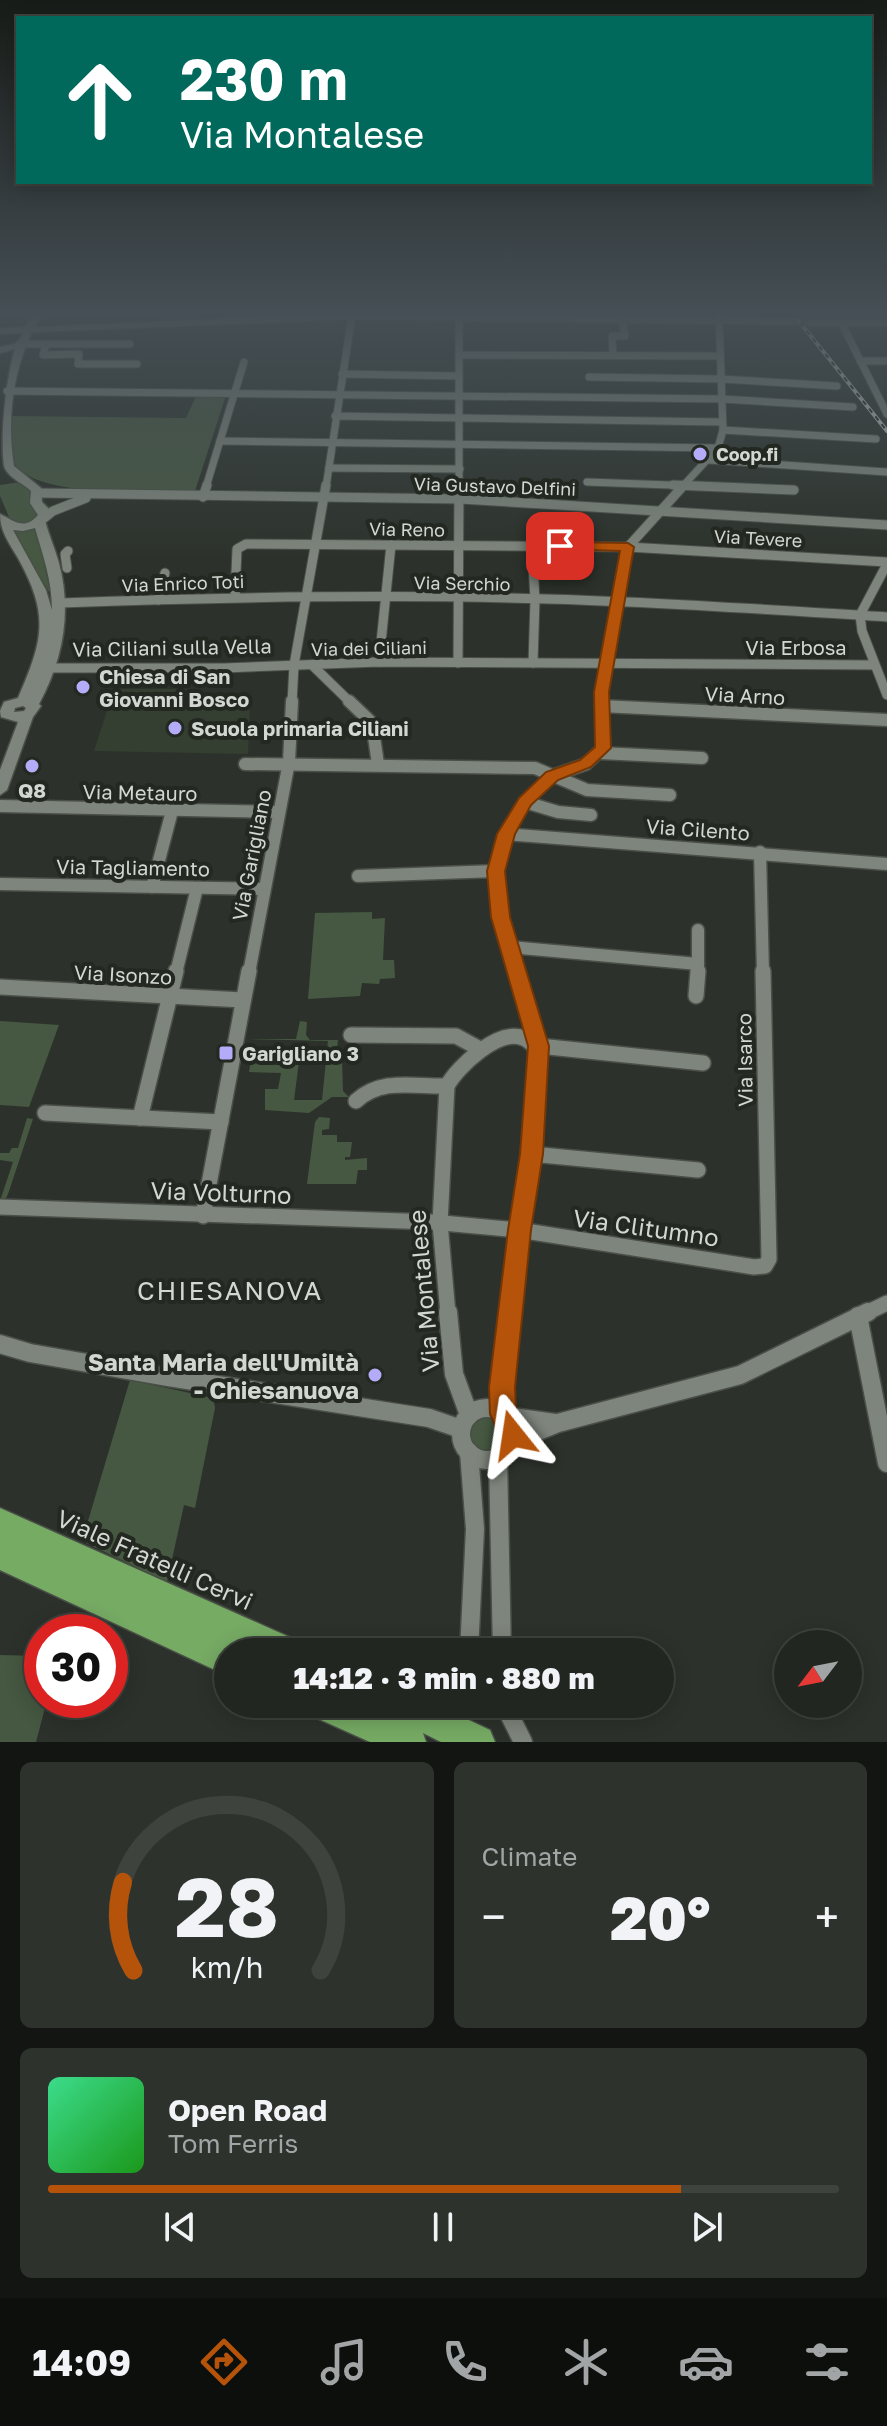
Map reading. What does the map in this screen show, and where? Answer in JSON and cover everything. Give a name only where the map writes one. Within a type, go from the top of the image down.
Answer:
[{"type":"main road","name":"Viale Fratelli Cervi","points":[[0,1523],[253,1638]]},
{"type":"main road","points":[[0,1554],[214,1653]]},
{"type":"main road","points":[[355,1718],[409,1742]]},
{"type":"main road","points":[[427,1718],[478,1742]]},
{"type":"street","points":[[4,396],[1,441],[8,465],[24,481],[38,493],[105,496]]},
{"type":"street","points":[[203,497],[234,396]]},
{"type":"street","name":"Via dei Ciliani","points":[[338,396],[325,497],[294,665],[607,662]]},
{"type":"street","points":[[458,396],[461,499],[458,663]]},
{"type":"street","points":[[543,396],[722,399],[853,407]]},
{"type":"street","points":[[600,753],[604,742],[601,706],[628,547],[718,448],[722,399]]},
{"type":"street","points":[[335,416],[459,416],[722,426],[876,439]]},
{"type":"street","points":[[220,441],[718,448]]},
{"type":"street","points":[[709,460],[887,472]]},
{"type":"street","points":[[329,468],[460,469]]},
{"type":"street","points":[[3,481],[24,481]]},
{"type":"street","points":[[587,482],[794,490]]},
{"type":"street","points":[[0,766],[15,707],[50,668],[56,646],[60,603],[42,521],[44,511],[36,502],[38,493]]},
{"type":"street","points":[[1,520],[18,528],[42,521],[72,502],[105,496]]},
{"type":"street","name":"Via Gustavo Delfini","points":[[105,496],[461,499],[887,525]]},
{"type":"street","name":"Via Ciliani sulla Vella","points":[[1,520],[40,584],[49,623],[46,646],[32,680],[15,707]]},
{"type":"street","points":[[379,662],[391,545]]},
{"type":"street","name":"Via Reno","points":[[235,597],[238,578],[233,563],[240,546],[628,547]]},
{"type":"street","points":[[532,546],[535,600],[533,663]]},
{"type":"street","name":"Via Tevere","points":[[628,547],[887,563]]},
{"type":"street","points":[[67,568],[65,554],[68,551]]},
{"type":"street","name":"Via Erbosa","points":[[607,662],[874,665],[860,615],[887,563]]},
{"type":"street","points":[[158,600],[165,573]]},
{"type":"street","name":"Via Enrico Toti","points":[[60,603],[307,596]]},
{"type":"street","name":"Via Serchio","points":[[307,596],[617,601],[887,617]]},
{"type":"street","name":"Via Ciliani sulla Vella","points":[[50,668],[294,665]]},
{"type":"street","name":"Via Garigliano","points":[[203,1216],[289,762],[294,665]]},
{"type":"street","points":[[312,665],[372,723],[378,764]]},
{"type":"street","points":[[874,665],[887,695]]},
{"type":"street","name":"Via Arno","points":[[601,706],[887,720]]},
{"type":"street","points":[[0,790],[15,707]]},
{"type":"street","points":[[512,1442],[512,1428],[504,1415],[502,1387],[519,1230],[531,1154],[538,1045],[501,917],[496,871],[506,834],[525,802],[552,776],[573,770],[600,753],[702,758]]},
{"type":"street","points":[[245,764],[289,762],[535,768],[587,790],[670,795]]},
{"type":"street","points":[[525,802],[558,812],[591,815]]},
{"type":"street","name":"Via Metauro","points":[[0,806],[278,812]]},
{"type":"street","points":[[152,887],[172,811]]},
{"type":"street","name":"Via Cilento","points":[[506,834],[887,864]]},
{"type":"street","name":"Via Isarco","points":[[760,852],[769,1259],[765,1266]]},
{"type":"street","points":[[358,876],[496,871]]},
{"type":"street","name":"Via Tagliamento","points":[[0,884],[264,889]]},
{"type":"street","points":[[140,1118],[197,888]]},
{"type":"street","points":[[696,996],[698,930]]},
{"type":"street","points":[[510,947],[698,964]]},
{"type":"street","name":"Via Isonzo","points":[[0,987],[243,1000]]},
{"type":"street","points":[[351,1035],[456,1036],[480,1049]]},
{"type":"street","points":[[356,1101],[376,1086],[447,1086],[455,1071],[480,1049],[520,1036],[538,1045],[703,1063]]},
{"type":"street","name":"Via Montalese","points":[[447,1086],[440,1223],[454,1374],[465,1422],[464,1445],[469,1452],[475,1529],[470,1638]]},
{"type":"street","points":[[45,1113],[221,1122]]},
{"type":"street","points":[[531,1154],[698,1170]]},
{"type":"street","name":"Via Volturno","points":[[0,1207],[440,1223],[519,1230]]},
{"type":"street","name":"Via Clitumno","points":[[519,1230],[754,1267],[765,1266]]},
{"type":"street","points":[[469,1452],[483,1460],[498,1458],[512,1442],[558,1423],[740,1375],[887,1303]]},
{"type":"street","points":[[858,1316],[887,1463]]},
{"type":"street","points":[[0,1344],[30,1353],[167,1377],[429,1418],[465,1422],[483,1408],[504,1415],[558,1423]]},
{"type":"street","points":[[498,1458],[502,1638]]},
{"type":"street","points":[[511,1718],[523,1742]]},
{"type":"shaded area","name":"Scuola primaria Ciliani","points":[[114,689],[187,689],[183,705],[250,705],[248,754],[94,751]]},
{"type":"green space","points":[[196,396],[226,396],[195,491],[124,492],[67,487],[42,482],[23,472],[12,459],[7,416],[186,418]]},
{"type":"green space","points":[[20,482],[31,488],[42,513],[30,525],[12,524],[0,496],[0,485]]},
{"type":"green space","points":[[36,526],[50,591],[49,592],[12,530]]},
{"type":"green space","points":[[372,912],[372,919],[385,918],[383,960],[394,960],[395,978],[380,979],[379,984],[362,983],[360,996],[308,999],[315,913]]},
{"type":"green space","points":[[0,1021],[59,1025],[29,1107],[0,1105]]},
{"type":"green space","points":[[300,1021],[307,1022],[306,1035],[310,1040],[338,1040],[336,1058],[342,1058],[343,1091],[349,1097],[332,1097],[309,1113],[265,1110],[265,1089],[278,1089],[281,1073],[249,1072],[252,1054],[268,1054],[267,1061],[299,1062],[294,1100],[322,1100],[328,1041],[247,1039],[296,1039]]},
{"type":"green space","points":[[319,1117],[330,1118],[329,1129],[322,1130],[322,1135],[337,1135],[337,1142],[352,1142],[350,1157],[345,1157],[345,1160],[367,1158],[367,1170],[358,1170],[356,1184],[307,1184],[315,1122]]},
{"type":"green space","points":[[27,1118],[33,1119],[8,1194],[6,1198],[1,1198],[13,1162],[0,1160],[0,1153],[9,1153],[12,1148],[18,1148]]},
{"type":"green space","points":[[130,1380],[213,1398],[215,1408],[195,1508],[184,1505],[167,1582],[82,1541]]},
{"type":"green space","points":[[487,1416],[500,1421],[505,1434],[500,1447],[487,1452],[474,1447],[469,1434],[474,1421]]},
{"type":"green space","points":[[0,1655],[24,1656],[24,1718],[42,1718],[36,1742],[0,1742]]},
{"type":"railway","points":[[859,396],[887,431]]},
{"type":"place","name":"Coop.fi","points":[[700,454]]},
{"type":"place","name":"Chiesa di San Giovanni Bosco","points":[[83,687]]},
{"type":"place","name":"Scuola primaria Ciliani","points":[[175,728]]},
{"type":"place","name":"Q8","points":[[32,766]]},
{"type":"place","name":"Garigliano 3","points":[[226,1053]]},
{"type":"place","name":"Santa Maria dell'Umiltà - Chiesanuova","points":[[375,1375]]},
{"type":"district","name":"CHIESANOVA","points":[[230,1290]]},
{"type":"route","points":[[513,1435],[503,1414],[502,1387],[519,1230],[531,1154],[539,1046],[501,917],[496,871],[506,834],[525,802],[552,776],[586,764],[603,748],[602,692],[628,547],[560,546]]}]
